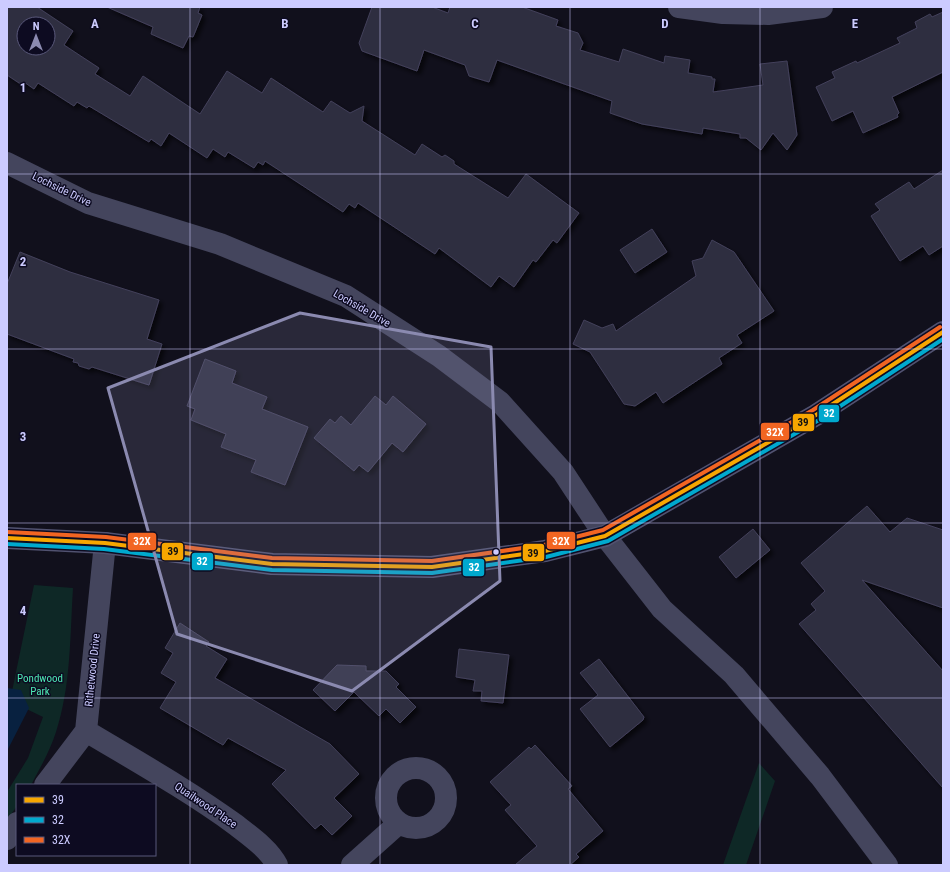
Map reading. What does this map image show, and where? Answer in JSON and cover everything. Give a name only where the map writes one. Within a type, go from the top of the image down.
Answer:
[{"type":"main road","points":[[7,538],[105,543],[272,564],[432,567],[545,551],[605,536],[816,414],[943,332]]},
{"type":"street","points":[[679,7],[723,13],[768,14],[822,7]]},
{"type":"street","name":"Lochside Drive","points":[[7,162],[88,203],[220,244],[346,296],[439,356],[500,402],[563,472],[605,536],[662,609],[734,675],[820,776],[887,865]]},
{"type":"street","name":"Rithetwood Drive","points":[[86,731],[105,543]]},
{"type":"street","points":[[46,784],[86,731]]},
{"type":"street","name":"Quailwood Place","points":[[86,731],[202,800],[247,834],[273,858],[277,865]]},
{"type":"street","points":[[352,865],[399,823]]},
{"type":"street","points":[[7,839],[16,825]]},
{"type":"highlighted area","points":[[300,313],[491,347],[500,581],[352,691],[177,634],[108,388]]},
{"type":"green space","name":"Pondwood Park","points":[[34,585],[73,588],[67,679],[61,715],[51,746],[32,784],[16,784],[16,807],[7,820],[7,792],[28,758],[43,717],[10,701]]},
{"type":"green space","points":[[759,763],[775,781],[746,865],[723,865]]},
{"type":"water","points":[[7,688],[21,690],[29,708],[7,751]]},
{"type":"building","points":[[7,7],[37,7],[50,16],[16,16],[16,56],[56,56],[56,20],[73,31],[64,45],[99,68],[95,74],[130,96],[143,76],[200,114],[227,71],[262,93],[271,78],[323,112],[331,101],[350,113],[364,106],[362,121],[415,155],[422,144],[442,157],[445,155],[454,161],[454,164],[508,198],[526,174],[579,213],[557,243],[553,240],[536,262],[533,260],[514,287],[499,276],[491,287],[439,248],[435,254],[358,203],[355,208],[349,204],[343,212],[265,161],[263,165],[258,162],[254,168],[228,152],[225,157],[213,149],[207,158],[169,133],[161,146],[151,139],[149,142],[89,106],[87,108],[77,102],[74,106],[38,83],[34,89],[24,82],[22,85],[7,75]]},
{"type":"building","points":[[107,7],[200,7],[198,13],[202,15],[193,37],[189,36],[183,48],[151,34],[153,27]]},
{"type":"building","points":[[372,7],[432,7],[448,13],[450,7],[522,7],[558,20],[556,26],[578,33],[583,43],[580,50],[619,62],[623,49],[664,63],[665,56],[690,60],[688,73],[712,77],[712,79],[715,79],[713,92],[763,85],[760,64],[787,61],[797,135],[787,150],[773,133],[761,150],[746,138],[740,138],[740,134],[703,128],[702,134],[642,124],[610,113],[612,101],[497,60],[489,82],[469,76],[465,65],[424,50],[417,71],[362,51],[359,43]]},
{"type":"building","points":[[943,12],[943,72],[892,97],[899,113],[897,115],[898,117],[863,133],[853,111],[832,121],[816,87],[835,78],[832,72],[856,61],[857,63],[900,43],[897,38],[917,28],[915,22],[930,14],[932,17]]},
{"type":"building","points":[[943,170],[943,246],[929,255],[923,246],[900,261],[871,216],[880,210],[875,204],[909,182],[914,189]]},
{"type":"building","points":[[652,229],[667,252],[635,273],[620,250]]},
{"type":"building","points":[[712,240],[734,252],[774,311],[737,335],[742,343],[719,358],[722,364],[663,403],[656,392],[635,406],[624,404],[590,352],[573,344],[584,320],[602,328],[613,324],[616,331],[696,276],[692,261],[703,258]]},
{"type":"building","points":[[20,252],[70,272],[159,300],[147,339],[162,344],[149,385],[92,367],[89,369],[79,366],[78,363],[73,362],[74,359],[7,334],[7,284]]},
{"type":"building","points":[[205,359],[236,371],[232,383],[267,397],[262,409],[308,427],[285,485],[251,472],[256,460],[221,447],[226,434],[191,420],[195,409],[187,406]]},
{"type":"building","points":[[375,396],[386,405],[393,396],[426,424],[403,452],[392,443],[368,472],[359,465],[354,471],[314,438],[330,419],[335,423],[341,416],[351,425]]},
{"type":"building","points":[[867,506],[890,532],[907,518],[943,530],[943,608],[862,580],[943,671],[943,788],[799,624],[816,610],[811,604],[825,591],[801,563]]},
{"type":"building","points":[[753,529],[770,550],[736,578],[719,557]]},
{"type":"building","points":[[180,623],[209,642],[206,646],[227,659],[215,678],[330,744],[359,774],[334,798],[352,816],[332,835],[321,824],[315,829],[272,784],[286,770],[228,738],[223,745],[160,708],[176,682],[161,673],[173,653],[165,648]]},
{"type":"building","points":[[459,649],[509,655],[503,703],[481,701],[482,691],[473,691],[475,680],[456,677]]},
{"type":"building","points":[[599,659],[644,717],[643,720],[610,747],[580,709],[598,695],[580,673]]},
{"type":"building","points":[[337,665],[366,666],[366,671],[386,671],[399,684],[396,687],[416,707],[400,723],[386,709],[379,716],[354,692],[335,711],[313,690]]},
{"type":"building","points":[[535,745],[572,786],[568,789],[603,831],[576,854],[579,857],[570,865],[515,865],[537,846],[505,810],[511,805],[490,782],[529,747],[531,749]]},
{"type":"transit line","name":"32X","points":[[7,532],[106,537],[272,558],[432,561],[544,545],[603,530],[813,410],[940,327]]},
{"type":"transit line","name":"39","points":[[7,538],[105,543],[272,564],[432,567],[545,551],[605,536],[816,415],[943,332]]},
{"type":"transit line","name":"32","points":[[7,544],[104,549],[272,570],[432,573],[546,557],[608,541],[819,420],[943,339]]}]
